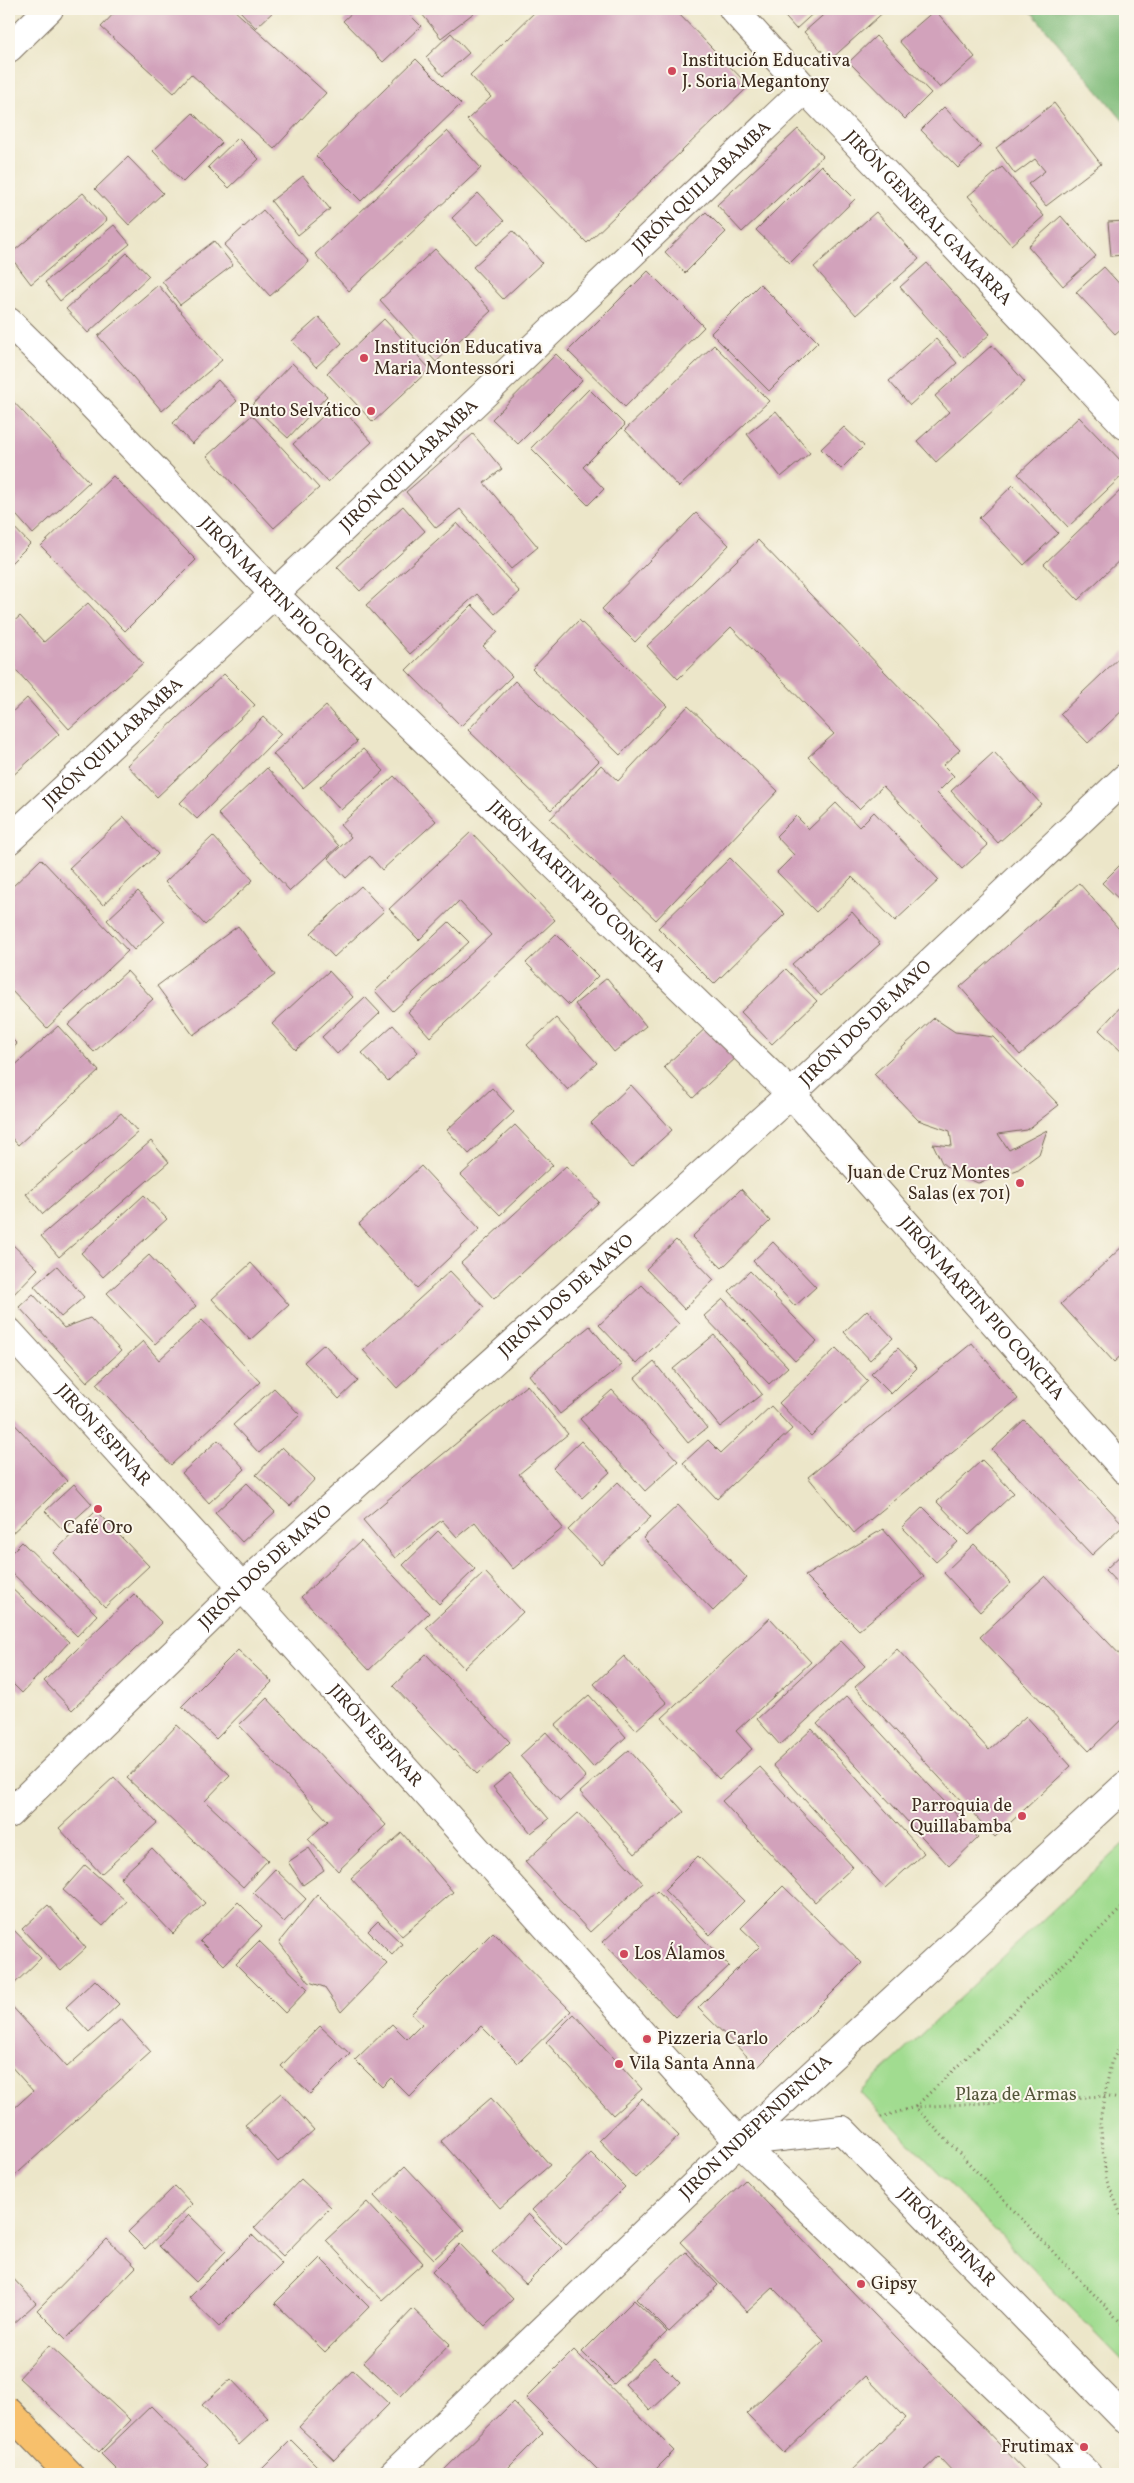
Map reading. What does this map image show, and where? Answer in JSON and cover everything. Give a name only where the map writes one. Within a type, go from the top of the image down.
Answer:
[{"type":"highway","points":[[9,2412],[69,2474]]},
{"type":"street","points":[[9,48],[49,9]]},
{"type":"street","name":"JIRÓN GENERAL GAMARRA","points":[[733,9],[805,89],[1125,425]]},
{"type":"street","name":"JIRÓN QUILLABAMBA","points":[[9,840],[274,594],[805,89]]},
{"type":"street","name":"JIRÓN MARTIN PIO CONCHA","points":[[9,322],[75,387],[274,594],[791,1094],[1125,1470]]},
{"type":"street","name":"JIRÓN DOS DE MAYO","points":[[9,1814],[242,1587],[791,1094],[1125,778]]},
{"type":"street","name":"JIRÓN ESPINAR","points":[[9,1332],[242,1587],[740,2142],[1087,2474]]},
{"type":"street","name":"JIRÓN INDEPENDENCIA","points":[[393,2474],[740,2142],[1125,1786]]},
{"type":"street","points":[[740,2142],[842,2130]]},
{"type":"street","name":"JIRÓN ESPINAR","points":[[842,2130],[1125,2419]]},
{"type":"path","points":[[915,2107],[1125,1906]]},
{"type":"path","points":[[1125,2038],[1111,2063],[1100,2120],[1106,2179],[1125,2224]]},
{"type":"path","points":[[842,2130],[915,2107],[1104,2096],[1125,2100]]},
{"type":"path","points":[[915,2107],[1125,2328]]},
{"type":"green space","points":[[1029,9],[1125,9],[1125,123]]},
{"type":"green space","name":"Plaza de Armas","points":[[1125,1842],[1125,2363],[860,2092]]},
{"type":"building","points":[[118,9],[233,9],[326,93],[274,149],[191,74],[174,93],[101,27]]},
{"type":"building","points":[[238,9],[276,9],[256,28]]},
{"type":"building","points":[[356,9],[404,9],[421,26],[383,62],[343,21]]},
{"type":"building","points":[[429,9],[479,9],[441,38],[422,14]]},
{"type":"building","points":[[538,9],[674,9],[749,86],[587,243],[467,120],[491,97],[470,75]]},
{"type":"building","points":[[778,9],[818,9],[796,29]]},
{"type":"building","points":[[830,9],[887,9],[830,60],[804,32]]},
{"type":"building","points":[[935,10],[975,57],[940,88],[899,41]]},
{"type":"building","points":[[451,33],[469,53],[443,76],[426,57]]},
{"type":"building","points":[[876,36],[931,93],[905,119],[849,62]]},
{"type":"building","points":[[416,59],[461,104],[361,201],[316,156]]},
{"type":"building","points":[[1054,103],[1101,164],[1046,206],[1028,184],[1045,171],[1035,159],[1015,174],[996,148]]},
{"type":"building","points":[[944,107],[981,146],[958,168],[921,130]]},
{"type":"building","points":[[193,113],[222,143],[183,182],[153,151]]},
{"type":"building","points":[[798,129],[823,156],[742,232],[717,205]]},
{"type":"building","points":[[447,131],[481,168],[349,291],[315,254]]},
{"type":"building","points":[[238,138],[259,159],[229,188],[208,167]]},
{"type":"building","points":[[128,157],[163,193],[129,225],[95,189]]},
{"type":"building","points":[[821,165],[855,199],[790,263],[756,230]]},
{"type":"building","points":[[1002,167],[1044,216],[1011,245],[968,196]]},
{"type":"building","points":[[303,176],[330,209],[298,235],[271,201]]},
{"type":"building","points":[[83,193],[107,220],[31,284],[9,255]]},
{"type":"building","points":[[478,193],[504,221],[477,245],[452,218]]},
{"type":"building","points":[[263,210],[309,262],[270,296],[224,245]]},
{"type":"building","points":[[706,212],[726,232],[685,273],[665,252]]},
{"type":"building","points":[[876,212],[919,259],[856,315],[814,267]]},
{"type":"building","points":[[1061,216],[1096,256],[1063,286],[1028,246]]},
{"type":"building","points":[[1125,221],[1125,255],[1111,256],[1108,222]]},
{"type":"building","points":[[114,225],[130,244],[60,301],[45,282]]},
{"type":"building","points":[[513,231],[542,263],[503,299],[473,267]]},
{"type":"building","points":[[214,241],[233,265],[180,305],[162,281]]},
{"type":"building","points":[[435,249],[491,311],[436,362],[380,300]]},
{"type":"building","points":[[127,253],[149,276],[88,333],[66,309]]},
{"type":"building","points":[[927,263],[990,334],[963,358],[900,287]]},
{"type":"building","points":[[1104,267],[1125,290],[1125,325],[1115,334],[1076,292]]},
{"type":"building","points":[[648,271],[704,327],[625,407],[568,351]]},
{"type":"building","points":[[760,284],[818,342],[769,391],[711,333]]},
{"type":"building","points":[[158,285],[222,360],[162,411],[98,336]]},
{"type":"building","points":[[319,317],[342,343],[316,367],[292,341]]},
{"type":"building","points":[[384,319],[430,369],[373,422],[327,373]]},
{"type":"building","points":[[936,339],[957,363],[910,405],[889,381]]},
{"type":"building","points":[[714,345],[769,401],[679,487],[625,430]]},
{"type":"building","points":[[992,345],[1025,382],[936,462],[917,441],[949,412],[935,396]]},
{"type":"building","points":[[556,354],[582,380],[518,444],[492,419]]},
{"type":"building","points":[[292,363],[327,396],[288,438],[252,405]]},
{"type":"building","points":[[218,380],[237,401],[192,444],[173,423]]},
{"type":"building","points":[[589,389],[625,425],[583,467],[604,489],[588,505],[531,448]]},
{"type":"building","points":[[9,397],[89,482],[33,534],[9,507]]},
{"type":"building","points":[[337,403],[372,442],[328,482],[293,444]]},
{"type":"building","points":[[776,411],[810,453],[781,477],[747,434]]},
{"type":"building","points":[[252,415],[319,488],[274,528],[207,456]]},
{"type":"building","points":[[1079,417],[1125,465],[1125,473],[1068,527],[1018,474]]},
{"type":"building","points":[[844,427],[864,446],[841,469],[821,449]]},
{"type":"building","points":[[473,434],[502,469],[484,483],[538,547],[511,569],[460,509],[436,528],[406,492]]},
{"type":"building","points":[[113,476],[196,560],[125,631],[41,546]]},
{"type":"building","points":[[1013,485],[1058,533],[1024,565],[979,518]]},
{"type":"building","points":[[1125,486],[1125,555],[1078,600],[1044,564]]},
{"type":"building","points":[[403,506],[425,531],[360,591],[337,567]]},
{"type":"building","points":[[696,513],[729,545],[635,642],[602,609]]},
{"type":"building","points":[[9,522],[30,544],[9,565]]},
{"type":"building","points":[[457,523],[520,592],[495,614],[477,594],[410,654],[366,605]]},
{"type":"building","points":[[758,540],[960,750],[943,765],[954,776],[937,793],[988,845],[962,869],[883,786],[859,809],[808,757],[834,734],[731,627],[678,679],[647,646]]},
{"type":"building","points":[[88,603],[143,663],[69,729],[9,662],[9,626],[20,616],[44,642]]},
{"type":"building","points":[[472,605],[498,632],[483,646],[512,676],[461,726],[406,670]]},
{"type":"building","points":[[579,620],[667,706],[620,755],[532,669]]},
{"type":"building","points":[[1125,652],[1125,708],[1088,743],[1060,714]]},
{"type":"building","points":[[224,674],[255,705],[157,797],[127,765]]},
{"type":"building","points":[[515,681],[599,761],[551,810],[468,730]]},
{"type":"building","points":[[27,698],[59,734],[9,779],[9,715]]},
{"type":"building","points":[[326,706],[357,742],[303,788],[273,754]]},
{"type":"building","points":[[688,706],[778,791],[656,920],[550,819],[601,765],[618,781]]},
{"type":"building","points":[[263,717],[281,734],[197,819],[180,803]]},
{"type":"building","points":[[363,749],[384,771],[341,810],[320,787]]},
{"type":"building","points":[[994,752],[1041,804],[998,843],[951,791]]},
{"type":"building","points":[[267,768],[339,846],[290,891],[218,814]]},
{"type":"building","points":[[394,776],[436,821],[382,870],[370,856],[346,878],[328,858],[351,837],[340,825]]},
{"type":"building","points":[[836,803],[859,827],[874,812],[939,880],[895,921],[852,877],[816,912],[777,872],[794,855],[776,836],[796,816],[809,829]]},
{"type":"building","points":[[124,817],[158,854],[103,905],[69,868]]},
{"type":"building","points":[[471,832],[555,920],[430,1037],[408,1012],[491,935],[459,901],[419,940],[389,909]]},
{"type":"building","points":[[213,836],[253,880],[205,925],[165,882]]},
{"type":"building","points":[[730,858],[785,914],[714,984],[658,928]]},
{"type":"building","points":[[41,859],[128,951],[47,1028],[9,988],[9,890]]},
{"type":"building","points":[[1125,860],[1125,905],[1102,883]]},
{"type":"building","points":[[1079,883],[1125,936],[1125,963],[1020,1055],[960,987]]},
{"type":"building","points":[[361,886],[384,911],[334,957],[311,933]]},
{"type":"building","points":[[138,891],[165,921],[134,950],[107,920]]},
{"type":"building","points":[[852,912],[880,944],[821,996],[792,964]]},
{"type":"building","points":[[449,922],[469,942],[393,1011],[375,991]]},
{"type":"building","points":[[238,926],[275,975],[193,1035],[157,986]]},
{"type":"building","points":[[556,934],[598,976],[569,1005],[526,963]]},
{"type":"building","points":[[786,969],[817,1001],[772,1044],[741,1012]]},
{"type":"building","points":[[127,971],[153,999],[94,1052],[68,1025]]},
{"type":"building","points":[[329,971],[353,997],[296,1050],[272,1024]]},
{"type":"building","points":[[607,978],[646,1026],[614,1052],[575,1004]]},
{"type":"building","points":[[365,997],[380,1013],[337,1054],[322,1037]]},
{"type":"building","points":[[1125,1002],[1125,1055],[1099,1030]]},
{"type":"building","points":[[556,1018],[597,1063],[568,1090],[527,1045]]},
{"type":"building","points":[[934,1018],[955,1032],[993,1037],[1059,1105],[1027,1130],[998,1134],[1009,1150],[1047,1130],[1039,1154],[1017,1170],[978,1183],[955,1173],[942,1163],[933,1144],[952,1146],[950,1131],[918,1120],[874,1074]]},
{"type":"building","points":[[710,1024],[739,1055],[693,1098],[664,1067]]},
{"type":"building","points":[[393,1025],[418,1052],[388,1081],[362,1053]]},
{"type":"building","points":[[58,1026],[99,1071],[18,1145],[9,1135],[9,1071]]},
{"type":"building","points":[[9,1036],[17,1044],[9,1053]]},
{"type":"building","points":[[631,1085],[672,1130],[631,1167],[591,1123]]},
{"type":"building","points":[[492,1088],[514,1112],[469,1154],[447,1130]]},
{"type":"building","points":[[121,1113],[138,1132],[43,1214],[26,1194]]},
{"type":"building","points":[[515,1125],[553,1165],[500,1215],[461,1175]]},
{"type":"building","points":[[151,1141],[169,1162],[59,1257],[41,1236]]},
{"type":"building","points":[[421,1166],[480,1229],[417,1288],[359,1224]]},
{"type":"building","points":[[566,1166],[599,1202],[494,1299],[461,1263]]},
{"type":"building","points":[[741,1189],[770,1221],[722,1268],[692,1237]]},
{"type":"building","points":[[144,1195],[167,1219],[103,1277],[81,1253]]},
{"type":"building","points":[[676,1240],[714,1280],[684,1309],[646,1269]]},
{"type":"building","points":[[9,1241],[38,1269],[9,1299]]},
{"type":"building","points":[[773,1242],[816,1287],[795,1306],[753,1261]]},
{"type":"building","points":[[1125,1244],[1125,1352],[1114,1362],[1061,1304]]},
{"type":"building","points":[[149,1255],[196,1306],[155,1344],[107,1293]]},
{"type":"building","points":[[251,1263],[289,1305],[250,1340],[212,1299]]},
{"type":"building","points":[[57,1266],[84,1297],[61,1317],[34,1286]]},
{"type":"building","points":[[450,1271],[484,1307],[397,1388],[363,1350]]},
{"type":"building","points":[[750,1271],[817,1341],[795,1361],[729,1291]]},
{"type":"building","points":[[642,1285],[679,1324],[636,1364],[599,1325]]},
{"type":"building","points":[[33,1294],[64,1328],[90,1318],[121,1351],[87,1382],[19,1307]]},
{"type":"building","points":[[723,1299],[788,1367],[769,1384],[704,1316]]},
{"type":"building","points":[[867,1310],[893,1338],[870,1360],[844,1332]]},
{"type":"building","points":[[202,1320],[260,1382],[171,1465],[96,1384],[143,1341],[159,1360]]},
{"type":"building","points":[[590,1326],[622,1365],[560,1414],[529,1375]]},
{"type":"building","points":[[714,1335],[762,1394],[720,1427],[673,1369]]},
{"type":"building","points":[[972,1343],[1018,1399],[854,1533],[808,1477]]},
{"type":"building","points":[[324,1344],[358,1381],[339,1399],[304,1362]]},
{"type":"building","points":[[836,1348],[868,1381],[811,1436],[779,1403]]},
{"type":"building","points":[[898,1348],[917,1368],[891,1394],[871,1374]]},
{"type":"building","points":[[654,1362],[707,1428],[688,1443],[635,1378]]},
{"type":"building","points":[[527,1385],[568,1434],[519,1474],[563,1528],[513,1569],[475,1522],[457,1537],[442,1520],[395,1558],[363,1520]]},
{"type":"building","points":[[274,1388],[300,1415],[259,1453],[233,1425]]},
{"type":"building","points":[[612,1390],[678,1461],[645,1491],[580,1419]]},
{"type":"building","points":[[771,1406],[792,1429],[717,1499],[683,1463],[708,1440],[721,1453]]},
{"type":"building","points":[[9,1418],[67,1481],[9,1536]]},
{"type":"building","points":[[1024,1420],[1124,1525],[1092,1555],[992,1450]]},
{"type":"building","points":[[218,1440],[245,1469],[209,1503],[182,1473]]},
{"type":"building","points":[[581,1441],[610,1472],[582,1498],[553,1468]]},
{"type":"building","points":[[282,1447],[315,1479],[290,1506],[256,1475]]},
{"type":"building","points":[[982,1460],[1014,1493],[969,1535],[937,1502]]},
{"type":"building","points":[[618,1482],[651,1517],[601,1564],[568,1530]]},
{"type":"building","points":[[247,1483],[275,1512],[242,1542],[215,1513]]},
{"type":"building","points":[[74,1484],[92,1504],[63,1530],[45,1511]]},
{"type":"building","points":[[678,1505],[747,1578],[713,1611],[643,1538]]},
{"type":"building","points":[[923,1507],[958,1542],[936,1562],[902,1527]]},
{"type":"building","points":[[96,1511],[149,1566],[105,1607],[53,1553]]},
{"type":"building","points":[[883,1529],[924,1577],[859,1630],[805,1576]]},
{"type":"building","points":[[438,1531],[475,1569],[439,1604],[403,1565]]},
{"type":"building","points":[[361,1541],[429,1613],[369,1670],[301,1597]]},
{"type":"building","points":[[22,1542],[97,1615],[77,1636],[9,1570],[9,1555]]},
{"type":"building","points":[[974,1544],[1011,1583],[980,1612],[944,1573]]},
{"type":"building","points":[[1125,1551],[1125,1591],[1105,1570]]},
{"type":"building","points":[[485,1572],[523,1612],[464,1668],[426,1628]]},
{"type":"building","points":[[1045,1576],[1125,1660],[1125,1716],[1089,1751],[980,1637]]},
{"type":"building","points":[[9,1586],[69,1642],[22,1693],[9,1680]]},
{"type":"building","points":[[134,1594],[162,1623],[72,1710],[44,1681]]},
{"type":"building","points":[[770,1618],[811,1662],[736,1731],[752,1749],[719,1779],[662,1718]]},
{"type":"building","points":[[841,1641],[865,1666],[780,1745],[757,1719]]},
{"type":"building","points":[[897,1649],[989,1750],[1026,1716],[1071,1766],[995,1837],[855,1687]]},
{"type":"building","points":[[238,1650],[272,1682],[216,1739],[182,1706]]},
{"type":"building","points":[[426,1654],[510,1742],[477,1774],[393,1686]]},
{"type":"building","points":[[624,1656],[667,1703],[636,1730],[594,1684]]},
{"type":"building","points":[[589,1695],[626,1737],[593,1767],[555,1725]]},
{"type":"building","points":[[847,1696],[978,1838],[949,1866],[817,1724]]},
{"type":"building","points":[[267,1698],[386,1825],[338,1871],[308,1839],[328,1821],[239,1725]]},
{"type":"building","points":[[177,1725],[230,1775],[205,1801],[268,1860],[243,1887],[127,1778]]},
{"type":"building","points":[[812,1729],[924,1853],[885,1888],[773,1765]]},
{"type":"building","points":[[546,1732],[586,1777],[560,1801],[520,1756]]},
{"type":"building","points":[[629,1750],[684,1812],[635,1854],[580,1792]]},
{"type":"building","points":[[760,1767],[853,1867],[815,1902],[722,1801]]},
{"type":"building","points":[[510,1773],[549,1819],[531,1833],[493,1787]]},
{"type":"building","points":[[114,1777],[157,1823],[101,1874],[59,1828]]},
{"type":"building","points":[[578,1813],[643,1883],[590,1932],[525,1862]]},
{"type":"building","points":[[402,1833],[453,1892],[402,1936],[351,1878]]},
{"type":"building","points":[[152,1848],[205,1903],[173,1934],[120,1878]]},
{"type":"building","points":[[309,1848],[324,1870],[303,1885],[288,1862]]},
{"type":"building","points":[[698,1856],[744,1901],[710,1935],[664,1890]]},
{"type":"building","points":[[85,1865],[126,1901],[103,1926],[63,1890]]},
{"type":"building","points":[[275,1869],[306,1899],[284,1922],[253,1892]]},
{"type":"building","points":[[783,1886],[862,1963],[758,2067],[698,2008],[760,1946],[741,1928]]},
{"type":"building","points":[[657,1891],[729,1966],[675,2017],[603,1942]]},
{"type":"building","points":[[317,1895],[387,1964],[341,2012],[324,1987],[309,1982],[279,1942]]},
{"type":"building","points":[[238,1902],[262,1926],[224,1965],[200,1941]]},
{"type":"building","points":[[48,1905],[86,1948],[61,1971],[22,1929]]},
{"type":"building","points":[[378,1921],[402,1944],[392,1955],[368,1931]]},
{"type":"building","points":[[9,1925],[41,1958],[9,1989]]},
{"type":"building","points":[[493,1932],[571,2011],[518,2063],[481,2026],[410,2097],[391,2078],[382,2087],[355,2060],[392,2024],[407,2039],[422,2024],[411,2014]]},
{"type":"building","points":[[259,1941],[308,1989],[285,2013],[236,1964]]},
{"type":"building","points":[[95,1980],[119,2004],[89,2032],[66,2007]]},
{"type":"building","points":[[9,2003],[67,2067],[121,2019],[151,2052],[9,2181],[9,2113],[33,2091],[9,2064]]},
{"type":"building","points":[[574,2014],[642,2089],[613,2115],[546,2042]]},
{"type":"building","points":[[320,2026],[350,2054],[310,2094],[281,2066]]},
{"type":"building","points":[[281,2093],[314,2130],[278,2162],[245,2125]]},
{"type":"building","points":[[491,2098],[550,2165],[500,2208],[441,2141]]},
{"type":"building","points":[[642,2098],[679,2136],[635,2178],[599,2140]]},
{"type":"building","points":[[591,2153],[625,2187],[566,2245],[532,2210]]},
{"type":"building","points":[[405,2166],[465,2230],[434,2259],[374,2196]]},
{"type":"building","points":[[301,2179],[331,2207],[283,2256],[254,2228]]},
{"type":"building","points":[[745,2180],[1028,2474],[955,2474],[939,2457],[921,2474],[848,2474],[906,2418],[865,2376],[784,2453],[746,2414],[824,2340],[773,2288],[747,2312],[680,2242]]},
{"type":"building","points":[[175,2186],[192,2204],[145,2249],[128,2232]]},
{"type":"building","points":[[367,2202],[423,2263],[382,2300],[326,2240]]},
{"type":"building","points":[[528,2214],[562,2248],[526,2284],[492,2252]]},
{"type":"building","points":[[189,2215],[226,2251],[196,2282],[159,2246]]},
{"type":"building","points":[[252,2235],[282,2264],[219,2327],[189,2298]]},
{"type":"building","points":[[107,2239],[136,2267],[66,2339],[37,2310]]},
{"type":"building","points":[[460,2244],[513,2299],[485,2326],[432,2272]]},
{"type":"building","points":[[686,2252],[718,2285],[669,2332],[636,2299]]},
{"type":"building","points":[[320,2258],[369,2307],[325,2352],[275,2303]]},
{"type":"building","points":[[9,2274],[36,2303],[9,2328]]},
{"type":"building","points":[[634,2300],[667,2332],[614,2384],[582,2352]]},
{"type":"building","points":[[413,2309],[450,2344],[400,2396],[363,2362]]},
{"type":"building","points":[[49,2345],[130,2420],[99,2452],[19,2378]]},
{"type":"building","points":[[574,2350],[674,2451],[651,2474],[602,2474],[526,2398]]},
{"type":"building","points":[[654,2357],[680,2383],[650,2411],[625,2384]]},
{"type":"building","points":[[353,2370],[389,2404],[334,2460],[299,2427]]},
{"type":"building","points":[[231,2379],[268,2418],[239,2445],[202,2405]]},
{"type":"building","points":[[513,2402],[543,2433],[502,2474],[440,2474]]},
{"type":"building","points":[[151,2406],[208,2464],[197,2474],[121,2474],[101,2454]]},
{"type":"building","points":[[291,2440],[320,2469],[315,2474],[257,2474]]},
{"type":"place","name":"Institución Educativa J. Soria Megantony","points":[[672,71]]},
{"type":"place","name":"Institución Educativa Maria Montessori","points":[[364,358]]},
{"type":"place","name":"Punto Selvático","points":[[371,411]]},
{"type":"place","name":"Juan de Cruz Montes Salas (ex 701)","points":[[1020,1183]]},
{"type":"place","name":"Café Oro","points":[[98,1509]]},
{"type":"place","name":"Parroquia de Quillabamba","points":[[1022,1816]]},
{"type":"place","name":"Los Álamos","points":[[624,1954]]},
{"type":"place","name":"Pizzeria Carlo","points":[[647,2039]]},
{"type":"place","name":"Vila Santa Anna","points":[[619,2064]]},
{"type":"place","name":"Gipsy","points":[[861,2284]]},
{"type":"place","name":"Frutimax","points":[[1084,2447]]}]
